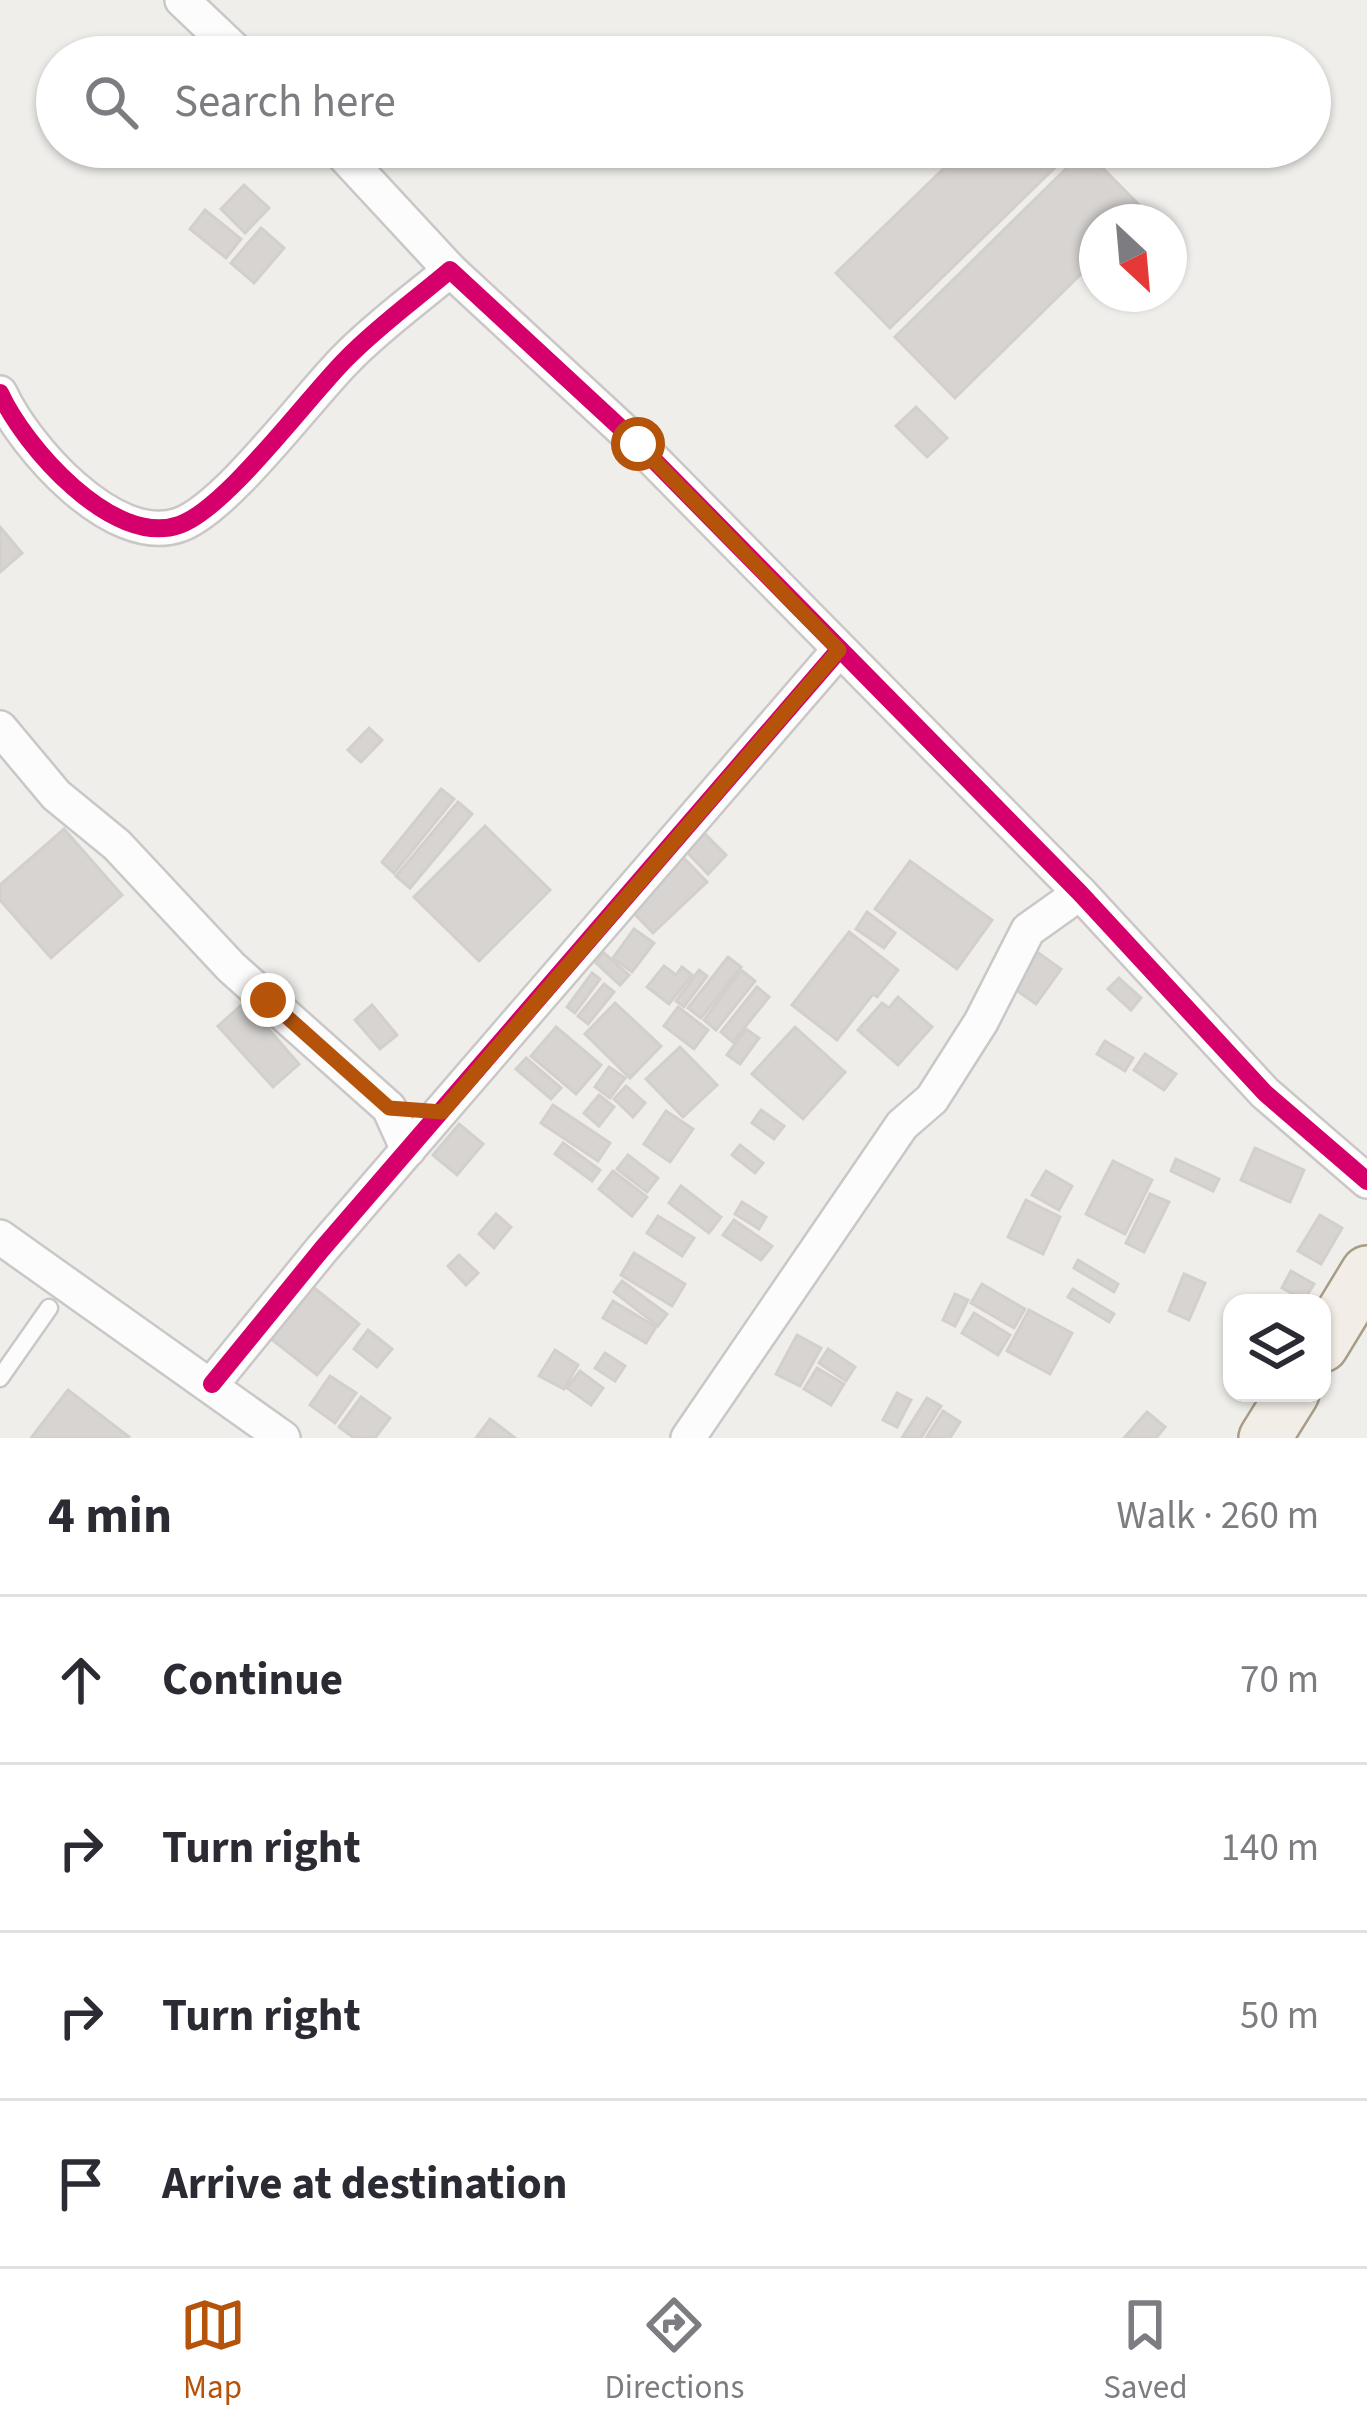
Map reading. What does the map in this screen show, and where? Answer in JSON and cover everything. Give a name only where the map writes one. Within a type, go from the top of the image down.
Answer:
[{"type":"main road","points":[[1331,1331],[1367,1273]]},
{"type":"main road","points":[[1265,1438],[1287,1402]]},
{"type":"street","points":[[182,0],[220,36]]},
{"type":"street","points":[[355,168],[450,270],[638,444],[1079,893],[1264,1093],[1367,1181]]},
{"type":"street","points":[[0,393],[10,417],[56,471],[101,509],[130,524],[154,529],[178,526],[208,508],[347,357],[450,270]]},
{"type":"street","points":[[212,1384],[839,650]]},
{"type":"street","points":[[0,728],[56,795],[117,844],[231,967],[389,1108],[408,1150]]},
{"type":"street","points":[[688,1438],[902,1125],[932,1099],[981,1022],[1028,930],[1079,893]]},
{"type":"street","points":[[389,1108],[442,1112]]},
{"type":"street","points":[[0,1237],[283,1438]]},
{"type":"lane","points":[[0,1378],[49,1308]]},
{"type":"building","points":[[944,168],[1055,168],[890,328],[836,273]]},
{"type":"building","points":[[1067,168],[1103,168],[1138,204],[1079,204],[1079,276],[955,398],[895,337]]},
{"type":"building","points":[[244,185],[269,208],[245,233],[221,209]]},
{"type":"building","points":[[205,210],[241,239],[226,258],[190,229]]},
{"type":"building","points":[[261,228],[284,248],[254,283],[231,263]]},
{"type":"building","points":[[916,407],[947,438],[927,457],[896,426]]},
{"type":"building","points":[[0,527],[22,553],[0,572]]},
{"type":"building","points":[[369,728],[382,740],[361,762],[348,750]]},
{"type":"building","points":[[441,789],[454,799],[394,873],[382,862]]},
{"type":"building","points":[[458,802],[472,814],[410,888],[396,876]]},
{"type":"building","points":[[485,826],[550,890],[479,961],[414,897]]},
{"type":"building","points":[[64,829],[122,895],[51,958],[0,900],[0,885]]},
{"type":"building","points":[[702,831],[726,855],[708,874],[684,849]]},
{"type":"building","points":[[678,852],[707,882],[653,933],[625,904]]},
{"type":"building","points":[[910,861],[992,920],[957,969],[875,909]]},
{"type":"building","points":[[867,912],[895,933],[884,948],[856,929]]},
{"type":"building","points":[[634,929],[654,943],[632,972],[613,958]]},
{"type":"building","points":[[849,932],[898,970],[837,1040],[792,1005]]},
{"type":"building","points":[[1037,952],[1061,969],[1036,1004],[1012,987]]},
{"type":"building","points":[[604,953],[629,975],[620,985],[595,962]]},
{"type":"building","points":[[728,957],[741,967],[701,1018],[688,1008]]},
{"type":"building","points":[[664,966],[676,975],[682,967],[692,975],[669,1004],[647,987]]},
{"type":"building","points":[[699,970],[707,976],[684,1007],[676,1001]]},
{"type":"building","points":[[741,970],[755,981],[716,1030],[704,1020]]},
{"type":"building","points":[[592,973],[600,979],[575,1013],[567,1007]]},
{"type":"building","points":[[1119,978],[1141,998],[1131,1010],[1108,989]]},
{"type":"building","points":[[604,984],[614,992],[588,1024],[578,1016]]},
{"type":"building","points":[[757,987],[769,997],[733,1042],[721,1032]]},
{"type":"building","points":[[898,997],[932,1027],[898,1065],[858,1030],[882,1003],[889,1008]]},
{"type":"building","points":[[245,1002],[299,1064],[273,1087],[218,1026]]},
{"type":"building","points":[[615,1003],[661,1046],[630,1078],[585,1034]]},
{"type":"building","points":[[372,1005],[397,1035],[380,1049],[355,1020]]},
{"type":"building","points":[[678,1007],[708,1030],[694,1049],[664,1026]]},
{"type":"building","points":[[556,1027],[601,1065],[576,1094],[531,1056]]},
{"type":"building","points":[[795,1027],[845,1072],[803,1119],[752,1074]]},
{"type":"building","points":[[746,1029],[759,1038],[740,1064],[727,1055]]},
{"type":"building","points":[[1105,1041],[1133,1058],[1125,1071],[1097,1054]]},
{"type":"building","points":[[680,1047],[717,1085],[683,1117],[646,1079]]},
{"type":"building","points":[[1145,1054],[1176,1074],[1164,1090],[1134,1070]]},
{"type":"building","points":[[526,1058],[561,1088],[551,1099],[516,1069]]},
{"type":"building","points":[[609,1067],[625,1078],[610,1098],[595,1087]]},
{"type":"building","points":[[626,1086],[645,1103],[633,1117],[614,1099]]},
{"type":"building","points":[[599,1095],[614,1107],[599,1126],[584,1113]]},
{"type":"building","points":[[553,1105],[610,1143],[598,1161],[541,1123]]},
{"type":"building","points":[[761,1110],[784,1126],[774,1139],[752,1123]]},
{"type":"building","points":[[666,1111],[693,1129],[670,1162],[644,1144]]},
{"type":"building","points":[[459,1124],[483,1144],[457,1175],[433,1155]]},
{"type":"building","points":[[563,1143],[600,1170],[592,1181],[555,1154]]},
{"type":"building","points":[[740,1145],[763,1163],[755,1173],[732,1155]]},
{"type":"building","points":[[1255,1148],[1304,1170],[1290,1202],[1241,1180]]},
{"type":"building","points":[[628,1155],[658,1178],[647,1192],[617,1169]]},
{"type":"building","points":[[1176,1159],[1219,1179],[1213,1191],[1171,1171]]},
{"type":"building","points":[[1113,1161],[1152,1180],[1125,1234],[1086,1214]]},
{"type":"building","points":[[613,1171],[647,1197],[632,1216],[599,1189]]},
{"type":"building","points":[[1046,1171],[1072,1186],[1059,1210],[1032,1195]]},
{"type":"building","points":[[681,1186],[721,1217],[709,1233],[669,1203]]},
{"type":"building","points":[[1150,1194],[1169,1202],[1144,1252],[1126,1243]]},
{"type":"building","points":[[1026,1200],[1060,1217],[1043,1254],[1008,1237]]},
{"type":"building","points":[[742,1202],[766,1217],[759,1229],[735,1214]]},
{"type":"building","points":[[496,1214],[511,1227],[494,1248],[479,1234]]},
{"type":"building","points":[[1320,1215],[1342,1228],[1321,1264],[1298,1251]]},
{"type":"building","points":[[658,1216],[694,1238],[682,1256],[647,1233]]},
{"type":"building","points":[[734,1220],[772,1246],[761,1260],[723,1235]]},
{"type":"building","points":[[634,1253],[685,1284],[672,1306],[621,1275]]},
{"type":"building","points":[[459,1255],[478,1273],[466,1285],[448,1266]]},
{"type":"building","points":[[1078,1260],[1118,1284],[1114,1292],[1074,1268]]},
{"type":"building","points":[[1291,1271],[1314,1284],[1308,1294],[1282,1288]]},
{"type":"building","points":[[1184,1274],[1205,1283],[1189,1320],[1169,1311]]},
{"type":"building","points":[[622,1281],[667,1314],[658,1326],[614,1292]]},
{"type":"building","points":[[982,1284],[1025,1309],[1014,1328],[971,1303]]},
{"type":"building","points":[[313,1287],[359,1324],[317,1375],[270,1338]]},
{"type":"building","points":[[1073,1289],[1114,1314],[1109,1322],[1068,1297]]},
{"type":"building","points":[[955,1294],[968,1300],[955,1326],[943,1320]]},
{"type":"building","points":[[613,1301],[656,1327],[646,1343],[603,1318]]},
{"type":"building","points":[[1029,1310],[1072,1333],[1050,1374],[1007,1351]]},
{"type":"building","points":[[974,1313],[1010,1335],[998,1355],[962,1333]]},
{"type":"building","points":[[368,1330],[392,1349],[377,1367],[354,1349]]},
{"type":"building","points":[[797,1335],[821,1348],[800,1386],[776,1374]]},
{"type":"building","points":[[828,1349],[855,1367],[846,1381],[819,1363]]},
{"type":"building","points":[[555,1350],[578,1365],[564,1389],[539,1376]]},
{"type":"building","points":[[605,1353],[625,1366],[615,1381],[595,1368]]},
{"type":"building","points":[[817,1368],[844,1384],[831,1405],[804,1389]]},
{"type":"building","points":[[580,1371],[603,1388],[591,1405],[567,1388]]},
{"type":"building","points":[[330,1376],[356,1393],[335,1423],[310,1405]]},
{"type":"building","points":[[68,1390],[129,1437],[31,1438]]},
{"type":"building","points":[[897,1393],[911,1400],[897,1427],[883,1420]]},
{"type":"building","points":[[361,1397],[390,1418],[375,1438],[354,1438],[339,1427]]},
{"type":"building","points":[[927,1398],[941,1406],[921,1438],[902,1438]]},
{"type":"building","points":[[943,1411],[960,1422],[950,1438],[926,1438]]},
{"type":"building","points":[[1147,1412],[1165,1427],[1156,1438],[1124,1438]]},
{"type":"building","points":[[490,1419],[515,1438],[476,1438]]},
{"type":"cycle path","points":[[0,393],[29,439],[74,488],[127,522],[153,528],[179,525],[219,498],[346,359],[450,270],[638,444],[1080,893],[1265,1093],[1367,1181]]},
{"type":"cycle path","points":[[212,1384],[322,1249],[839,650]]},
{"type":"route","points":[[268,1000],[389,1108],[442,1112],[839,650],[638,444]]}]
